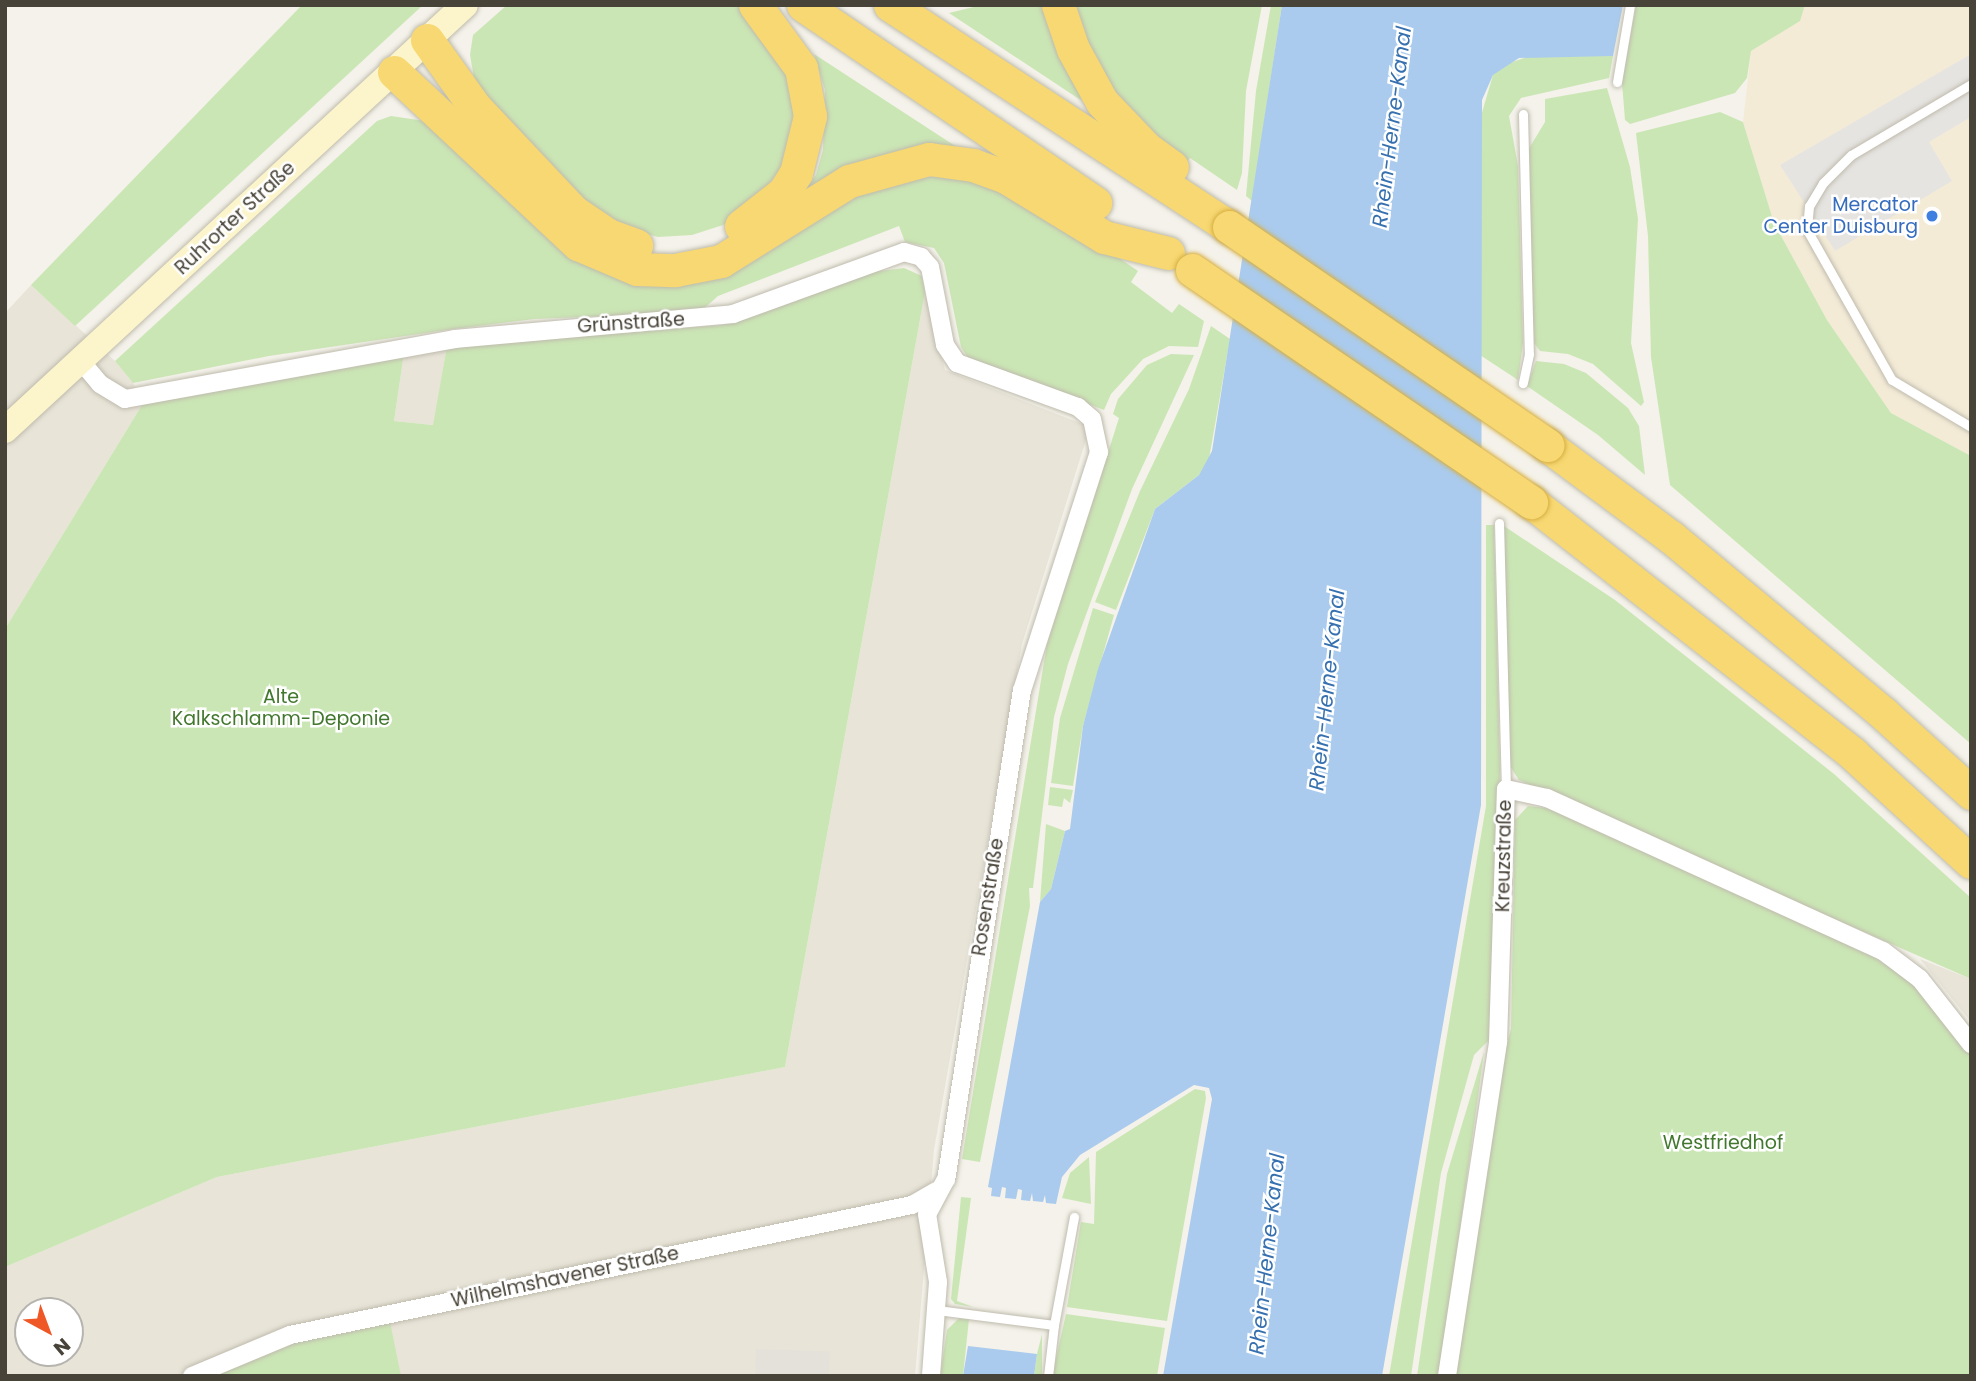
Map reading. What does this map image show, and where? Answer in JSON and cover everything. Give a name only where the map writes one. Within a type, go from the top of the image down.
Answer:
[{"type":"highway","points":[[427,40],[474,106],[574,212],[631,245],[694,246],[727,236],[755,218],[784,192],[805,150],[809,93],[801,68],[755,5]]},
{"type":"highway","points":[[803,5],[1531,502],[1853,754],[1971,862]]},
{"type":"highway","points":[[890,5],[1229,227],[1547,445],[1671,537],[1884,715],[1971,793]]},
{"type":"highway","points":[[1058,5],[1073,49],[1102,102],[1146,148],[1184,176],[1229,227]]},
{"type":"highway","points":[[394,72],[578,244],[638,269],[676,270],[721,261],[849,180],[929,159],[973,164],[1004,176],[1104,237],[1180,261]]},
{"type":"main road","name":"Ruhrorter Straße","points":[[5,430],[465,5]]},
{"type":"street","name":"Grünstraße","points":[[80,360],[100,384],[125,398],[455,339],[733,314],[904,252],[921,257],[930,267],[945,345],[957,363],[1078,407],[1095,425]]},
{"type":"street","name":"Rosenstraße","points":[[931,1376],[937,1310],[936,1255],[926,1214],[946,1179],[1021,690],[1099,452],[1095,425]]},
{"type":"street","name":"Kreuzstraße","points":[[1447,1376],[1499,1032],[1506,789],[1547,798],[1883,951],[1920,979],[1971,1044]]},
{"type":"street","name":"Wilhelmshavener Straße","points":[[192,1376],[290,1335],[912,1205],[939,1188]]},
{"type":"lane","points":[[1617,82],[1630,5]]},
{"type":"lane","points":[[1971,84],[1851,155],[1823,183],[1809,206],[1807,230],[1892,380],[1971,426]]},
{"type":"lane","points":[[1523,114],[1529,354],[1523,383]]},
{"type":"lane","points":[[1499,523],[1506,789]]},
{"type":"lane","points":[[1048,1376],[1054,1325],[1074,1217]]},
{"type":"lane","points":[[937,1310],[1054,1325]]},
{"type":"shaded area","points":[[1805,5],[1971,5],[1971,456],[1891,413],[1827,320],[1774,223],[1743,122],[1751,51],[1799,21]]},
{"type":"shaded area","points":[[1971,54],[1971,117],[1929,142],[1952,181],[1835,251],[1780,165]]},
{"type":"shaded area","points":[[31,285],[115,361],[133,383],[142,405],[5,629],[5,313]]},
{"type":"shaded area","points":[[925,292],[945,370],[1090,427],[1022,644],[934,1150],[915,1376],[5,1376],[5,1267],[217,1177],[785,1067]]},
{"type":"shaded area","points":[[447,346],[434,425],[394,421],[404,353]]},
{"type":"shaded area","points":[[1920,959],[1971,979],[1971,1022]]},
{"type":"shaded area","points":[[756,1349],[830,1352],[829,1376],[755,1376]]},
{"type":"green space","points":[[302,5],[423,5],[75,326],[31,285]]},
{"type":"green space","points":[[507,5],[739,5],[791,80],[798,116],[791,155],[752,206],[723,225],[692,235],[658,237],[614,225],[580,204],[476,89],[470,55],[473,35]]},
{"type":"green space","points":[[982,5],[1046,5],[1082,101],[949,13]]},
{"type":"green space","points":[[1068,5],[1262,5],[1246,91],[1242,173],[1237,190],[1190,158],[1184,165],[1111,98]]},
{"type":"green space","points":[[1271,5],[1282,5],[1252,201],[1246,196],[1256,91]]},
{"type":"green space","points":[[1636,5],[1805,5],[1800,21],[1751,51],[1747,78],[1735,93],[1630,124],[1625,120],[1622,83]]},
{"type":"green space","points":[[814,54],[966,153],[801,195],[816,175],[823,150],[825,90]]},
{"type":"green space","points":[[1532,55],[1613,56],[1609,78],[1521,98],[1509,116],[1518,166],[1523,343],[1518,380],[1480,355],[1481,116],[1493,75],[1504,65]]},
{"type":"green space","points":[[1607,88],[1630,167],[1638,219],[1631,343],[1644,402],[1641,406],[1593,364],[1568,354],[1540,351],[1534,343],[1528,150],[1545,122],[1545,99]]},
{"type":"green space","points":[[1720,112],[1743,122],[1774,223],[1827,320],[1891,413],[1971,456],[1971,744],[1670,485],[1651,357],[1648,236],[1636,133]]},
{"type":"green space","points":[[391,116],[425,121],[659,281],[861,191],[902,178],[967,176],[1068,223],[1138,271],[1131,282],[1172,313],[1179,304],[1204,321],[1198,347],[1169,346],[1143,359],[1111,394],[1104,410],[968,358],[961,347],[944,263],[934,248],[905,242],[899,226],[718,296],[700,312],[535,319],[446,330],[269,356],[133,383],[115,361],[377,121]]},
{"type":"green space","name":"Alte Kalkschlamm-Deponie","points":[[904,268],[922,276],[925,292],[785,1067],[217,1177],[5,1267],[5,629],[142,405],[404,353],[394,421],[433,425],[447,346],[723,325],[864,273]]},
{"type":"green space","points":[[1211,326],[1230,339],[1209,459],[1199,475],[1155,509],[1116,610],[1095,602],[1140,491],[1189,389]]},
{"type":"green space","points":[[1171,354],[1194,355],[1132,489],[1068,664],[1054,717],[1033,888],[1029,888],[1030,906],[980,1162],[962,1159],[1047,644],[1119,418],[1113,414],[1118,399],[1147,365]]},
{"type":"green space","points":[[1536,361],[1564,364],[1586,373],[1628,408],[1639,426],[1645,475],[1598,435],[1527,386]]},
{"type":"green space","points":[[1486,525],[1494,525],[1500,770],[1493,1036],[1474,1055],[1441,1173],[1411,1376],[1389,1376],[1486,806]]},
{"type":"green space","points":[[1504,526],[1615,600],[1834,774],[1971,898],[1971,979],[1519,780],[1510,766]]},
{"type":"green space","points":[[1093,608],[1114,615],[1083,726],[1073,786],[1051,783],[1060,718]]},
{"type":"green space","points":[[1050,787],[1073,790],[1070,803],[1064,798],[1062,807],[1048,805]]},
{"type":"green space","name":"Westfriedhof","points":[[1528,806],[1547,808],[1872,956],[1916,984],[1971,1054],[1971,1376],[1451,1376],[1497,1079],[1511,1029],[1515,820]]},
{"type":"green space","points":[[1046,824],[1065,831],[1051,889],[1040,902]]},
{"type":"green space","points":[[1484,1052],[1440,1376],[1417,1376],[1447,1174]]},
{"type":"green space","points":[[1195,1089],[1205,1091],[1206,1098],[1167,1321],[1067,1307],[1081,1222],[1094,1224],[1096,1152]]},
{"type":"green space","points":[[1089,1157],[1091,1204],[1062,1198],[1070,1173]]},
{"type":"green space","points":[[961,1197],[971,1198],[957,1301],[973,1307],[955,1304],[951,1299]]},
{"type":"green space","points":[[1066,1314],[1165,1328],[1157,1376],[1052,1376]]},
{"type":"green space","points":[[389,1317],[401,1376],[204,1376],[267,1347]]},
{"type":"green space","points":[[959,1318],[969,1319],[963,1376],[940,1376],[947,1330]]},
{"type":"green space","points":[[1042,1334],[1042,1376],[1034,1376],[1037,1354]]},
{"type":"water","name":"Rhein-Herne-Kanal","points":[[1282,5],[1623,5],[1613,56],[1519,58],[1493,75],[1482,100],[1481,805],[1382,1376],[1163,1376],[1212,1099],[1209,1088],[1194,1085],[1080,1155],[1062,1177],[1056,1204],[1046,1203],[1045,1195],[1043,1202],[1033,1201],[1032,1193],[1030,1201],[1021,1200],[1022,1190],[1018,1189],[1016,1199],[1005,1198],[1006,1188],[1002,1187],[1000,1197],[991,1196],[992,1188],[988,1187],[1040,902],[1051,889],[1065,831],[1070,829],[1083,726],[1098,669],[1155,509],[1199,475],[1212,451]]},
{"type":"water","points":[[968,1346],[1037,1354],[1034,1376],[963,1376]]},
{"type":"place","name":"Mercator Center Duisburg","points":[[1932,216]]}]
